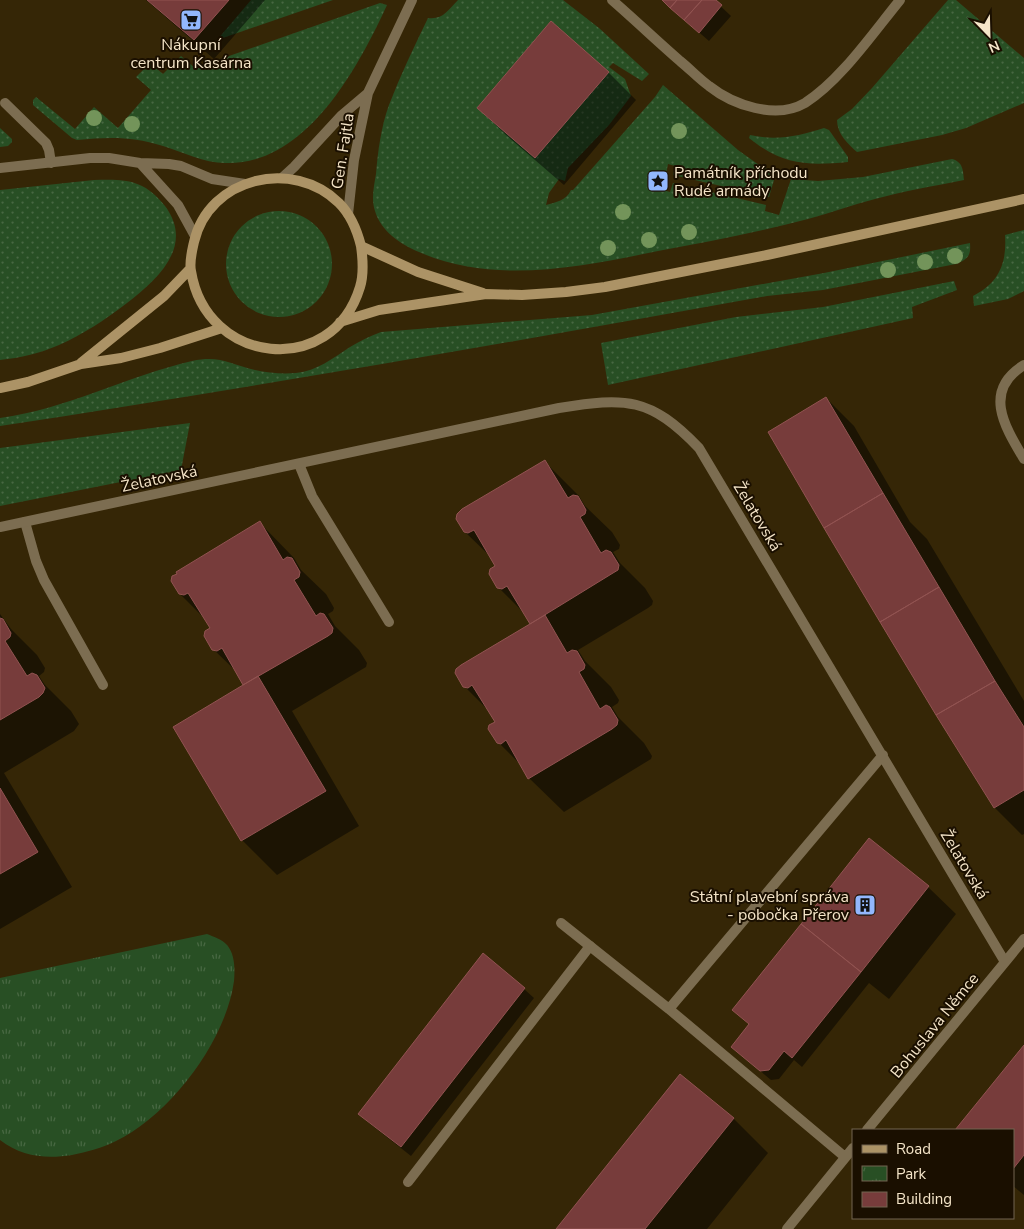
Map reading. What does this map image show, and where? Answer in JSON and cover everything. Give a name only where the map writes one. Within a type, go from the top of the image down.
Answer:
[{"type":"main road","points":[[269,178],[282,178],[307,183],[319,188],[339,203],[348,214],[356,230],[362,246],[363,266],[360,287],[352,306],[340,322],[319,339],[295,348],[281,349],[255,346],[231,336],[206,313],[197,295],[190,270],[195,236],[210,210],[232,190],[245,184],[269,178]]},
{"type":"main road","points":[[340,322],[379,310],[486,294],[522,295],[566,292],[613,285],[767,255],[1024,199]]},
{"type":"main road","points":[[362,246],[418,272],[486,294]]},
{"type":"main road","points":[[80,364],[164,296],[190,270]]},
{"type":"main road","points":[[0,388],[28,382],[80,364],[121,358],[197,337],[222,328]]},
{"type":"street","name":"Gen. Fajtla","points":[[348,214],[354,160],[368,93],[412,0]]},
{"type":"street","points":[[612,0],[709,86],[737,101],[756,108],[777,111],[804,103],[827,85],[900,0]]},
{"type":"street","name":"Gen. Fajtla","points":[[282,178],[342,116],[368,93]]},
{"type":"street","points":[[5,103],[46,144],[51,163]]},
{"type":"street","points":[[0,168],[100,158],[181,166],[212,179],[245,184]]},
{"type":"street","points":[[140,163],[178,205],[195,236]]},
{"type":"street","points":[[1024,365],[1016,370],[1002,387],[999,407],[1006,429],[1024,459]]},
{"type":"street","name":"Želatovská","points":[[0,527],[559,408],[605,401],[637,404],[652,410],[669,419],[699,448],[1005,962]]},
{"type":"street","points":[[299,464],[307,486],[321,512],[389,622]]},
{"type":"street","points":[[25,522],[36,561],[44,580],[103,685]]},
{"type":"street","points":[[669,1009],[883,755]]},
{"type":"street","points":[[561,923],[669,1009],[845,1157]]},
{"type":"street","name":"Bohuslava Němce","points":[[868,1129],[1024,939]]},
{"type":"street","points":[[408,1182],[590,946]]},
{"type":"street","points":[[787,1229],[852,1149]]},
{"type":"green space","points":[[251,0],[333,0],[217,40]]},
{"type":"green space","points":[[458,0],[563,0],[599,28],[649,74],[642,81],[613,63],[609,67],[625,79],[631,96],[609,125],[568,168],[565,181],[559,179],[549,193],[546,205],[564,199],[573,190],[655,97],[663,85],[738,150],[759,165],[772,171],[774,180],[769,197],[673,175],[675,166],[668,164],[663,190],[670,192],[673,183],[766,205],[765,211],[779,215],[791,179],[818,181],[863,177],[952,159],[960,164],[964,180],[886,196],[808,219],[752,232],[598,263],[568,267],[537,270],[477,268],[448,262],[419,252],[398,241],[387,231],[378,218],[373,197],[379,148],[389,105],[428,18],[441,16]],"holes":[[[551,21],[609,72],[535,158],[477,108]]]},
{"type":"green space","points":[[948,0],[956,0],[1024,58],[1024,103],[966,128],[942,135],[857,152],[841,134],[837,120],[852,109],[872,88]]},
{"type":"green space","points":[[380,3],[387,5],[375,30],[361,57],[326,109],[304,131],[280,148],[254,160],[217,163],[171,148],[130,139],[77,140],[72,138],[33,105],[33,100],[36,97],[75,129],[94,107],[118,128],[151,90],[136,77],[150,63],[163,74],[181,56],[195,68]]},
{"type":"green space","points":[[0,128],[12,139],[8,146],[0,147]]},
{"type":"green space","points":[[824,128],[829,130],[848,157],[848,162],[820,164],[796,162],[773,154],[749,138],[750,135],[769,138],[788,137]]},
{"type":"green space","points":[[94,180],[133,182],[149,190],[157,197],[165,206],[173,221],[176,235],[174,248],[168,261],[150,284],[111,315],[86,331],[68,341],[45,350],[0,360],[0,190]]},
{"type":"green space","points":[[279,211],[299,215],[317,226],[328,244],[332,264],[328,284],[317,302],[299,313],[279,317],[259,313],[241,302],[230,284],[226,264],[230,244],[241,226],[259,215]]},
{"type":"green space","points":[[1024,230],[1024,291],[1008,299],[974,306],[973,296],[989,285],[1000,271],[1003,263],[1005,235]]},
{"type":"green space","points":[[970,243],[968,256],[956,264],[823,290],[767,296],[384,364],[0,426],[0,418],[25,414],[73,400],[168,367],[202,359],[224,361],[246,368],[275,373],[304,372],[318,367],[350,347],[381,332],[592,315],[824,273]]},
{"type":"green space","points":[[954,281],[957,290],[912,307],[913,318],[608,385],[601,343],[736,317],[823,307]]},
{"type":"green space","points":[[190,423],[181,470],[0,506],[0,448]]},
{"type":"green space","points":[[207,934],[223,941],[230,949],[234,962],[234,981],[229,1004],[220,1028],[192,1074],[175,1095],[136,1129],[116,1141],[89,1151],[53,1157],[34,1155],[17,1150],[0,1140],[0,978]]},
{"type":"building","name":"Nákupní centrum Kasárna","points":[[147,0],[229,0],[194,40]]},
{"type":"building","points":[[662,0],[677,0],[670,8]]},
{"type":"building","points":[[677,0],[702,0],[684,20],[670,8]]},
{"type":"building","points":[[702,0],[716,0],[722,5],[699,33],[684,20]]},
{"type":"building","points":[[551,21],[609,72],[535,158],[477,108]]},
{"type":"building","points":[[826,397],[883,493],[824,528],[768,432]]},
{"type":"building","points":[[545,460],[568,498],[573,495],[578,496],[586,510],[585,514],[580,517],[601,553],[606,550],[611,552],[619,565],[618,570],[530,624],[507,586],[502,589],[497,588],[489,574],[490,569],[495,566],[474,530],[468,533],[464,532],[456,519],[457,514],[462,509]]},
{"type":"building","points":[[883,493],[939,587],[880,622],[824,528]]},
{"type":"building","points":[[260,521],[283,560],[287,557],[292,558],[300,572],[299,577],[294,580],[316,616],[320,613],[324,614],[333,628],[332,633],[328,636],[243,685],[222,648],[217,651],[212,650],[204,636],[205,631],[210,628],[188,593],[184,595],[179,594],[171,581],[172,576],[177,574],[176,572]]},
{"type":"building","points":[[939,587],[995,681],[936,715],[880,622]]},
{"type":"building","points":[[545,615],[567,653],[572,650],[577,651],[585,665],[584,669],[579,672],[600,709],[606,705],[610,707],[618,720],[617,725],[612,729],[528,779],[506,740],[501,744],[497,743],[488,729],[489,725],[495,722],[472,685],[468,688],[463,687],[455,673],[456,669],[461,665]]},
{"type":"building","points":[[0,618],[3,619],[11,633],[10,637],[5,641],[27,676],[32,673],[37,675],[45,688],[39,697],[0,720]]},
{"type":"building","points":[[258,676],[326,791],[241,841],[173,727]]},
{"type":"building","points":[[995,681],[1024,727],[1024,790],[994,808],[936,715]]},
{"type":"building","points":[[0,788],[38,852],[0,874]]},
{"type":"building","name":"Státní plavební správa - pobočka Přerov","points":[[869,838],[929,886],[861,972],[801,924]]},
{"type":"building","points":[[801,924],[861,972],[792,1058],[784,1051],[769,1070],[760,1071],[731,1047],[749,1024],[732,1010]]},
{"type":"building","points":[[483,953],[525,988],[401,1147],[358,1114]]},
{"type":"building","points":[[1024,1045],[1024,1155],[1014,1168],[1014,1129],[956,1129]]},
{"type":"building","points":[[680,1074],[734,1118],[645,1229],[556,1229]]},
{"type":"place","name":"Nákupní centrum Kasárna","points":[[191,20]]},
{"type":"place","name":"Památník příchodu Rudé armády","points":[[658,181]]},
{"type":"place","name":"Státní plavební správa - pobočka Přerov","points":[[865,905]]}]
